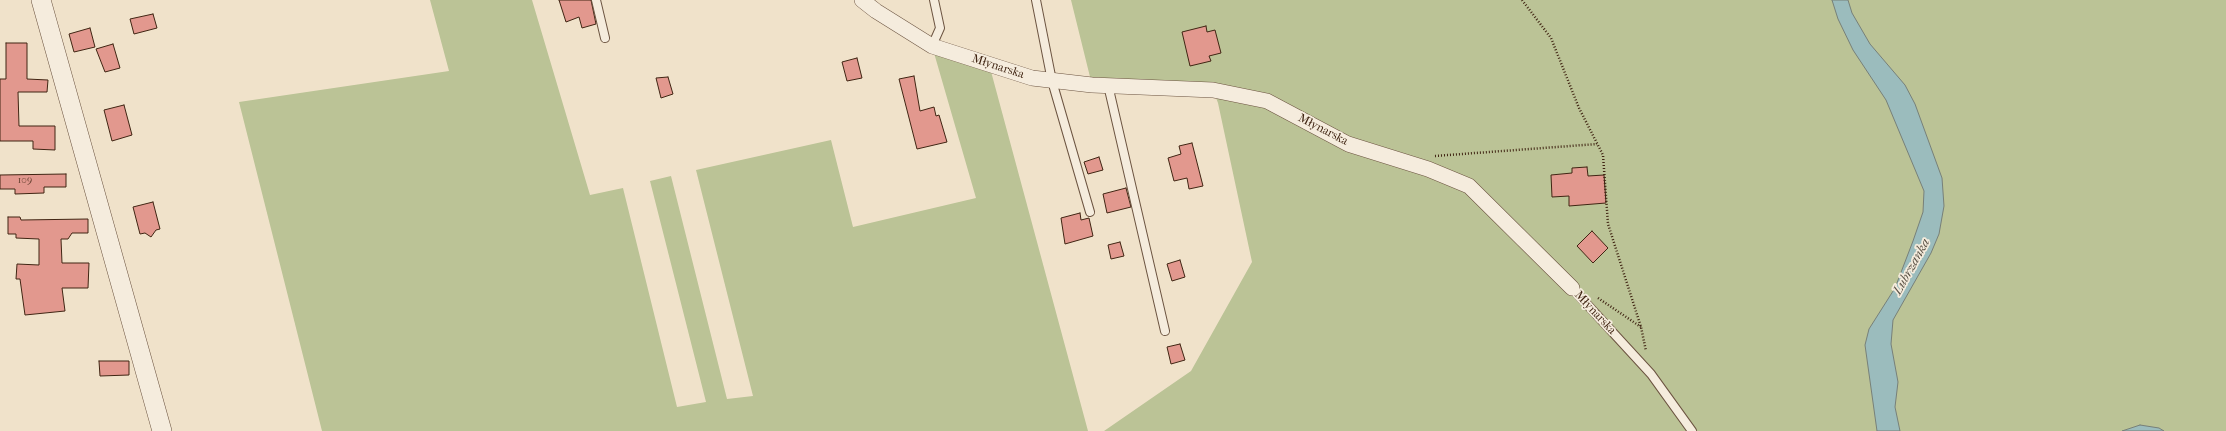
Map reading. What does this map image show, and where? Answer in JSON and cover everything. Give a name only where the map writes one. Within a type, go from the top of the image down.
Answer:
[{"type":"street","points":[[41,0],[162,431]]},
{"type":"street","name":"Młynarska","points":[[862,0],[876,11],[932,46],[1032,78],[1108,85],[1213,90],[1267,101],[1348,144],[1428,169],[1470,186],[1572,288]]},
{"type":"lane","points":[[596,0],[605,38]]},
{"type":"lane","points":[[932,46],[940,28],[934,0]]},
{"type":"lane","points":[[1036,0],[1052,81],[1090,212]]},
{"type":"lane","points":[[1108,85],[1165,331]]},
{"type":"lane","name":"Młynarska","points":[[1572,288],[1651,374],[1692,431]]},
{"type":"path","points":[[1522,0],[1551,38],[1578,108],[1603,155],[1608,224],[1641,327],[1651,374]]},
{"type":"path","points":[[1434,156],[1597,144]]},
{"type":"path","points":[[1572,288],[1595,296],[1641,327]]},
{"type":"green space","points":[[430,0],[532,0],[590,195],[623,188],[677,407],[706,402],[650,181],[671,176],[727,399],[753,396],[696,170],[831,140],[853,227],[976,198],[932,46],[989,64],[1088,431],[322,431],[239,102],[449,71]]},
{"type":"green space","points":[[1071,0],[2226,0],[2226,431],[1104,431],[1191,371],[1252,262],[1218,103],[1213,90],[1092,85]]},
{"type":"water","name":"Lubrzanka","points":[[1832,0],[1848,0],[1852,13],[1870,44],[1905,85],[1915,104],[1942,178],[1944,206],[1939,234],[1931,253],[1893,320],[1891,344],[1898,382],[1895,407],[1900,431],[1877,431],[1865,345],[1869,329],[1895,288],[1923,212],[1924,191],[1886,100],[1853,50],[1838,19]]},
{"type":"water","points":[[2140,425],[2159,428],[2164,431],[2122,431]]},
{"type":"building","points":[[559,0],[591,0],[596,24],[582,28],[579,17],[566,22]]},
{"type":"building","points":[[153,14],[157,28],[134,34],[130,19]]},
{"type":"building","points":[[1206,26],[1207,32],[1215,30],[1221,53],[1209,56],[1211,61],[1190,66],[1182,32]]},
{"type":"building","points":[[90,28],[95,47],[74,52],[69,34]]},
{"type":"building","points":[[6,43],[27,43],[27,79],[48,80],[47,92],[18,92],[19,126],[55,126],[55,150],[33,149],[33,141],[0,141],[0,79],[6,79]]},
{"type":"building","points":[[113,44],[120,68],[105,72],[96,49]]},
{"type":"building","points":[[857,58],[862,78],[847,81],[842,62]]},
{"type":"building","points":[[914,76],[920,111],[934,107],[936,116],[939,115],[947,142],[917,149],[899,79]]},
{"type":"building","points":[[668,77],[673,94],[661,98],[656,78]]},
{"type":"building","points":[[124,105],[132,135],[112,141],[104,110]]},
{"type":"building","points":[[1192,143],[1203,186],[1189,189],[1187,178],[1174,181],[1168,158],[1181,154],[1179,146]]},
{"type":"building","points":[[1099,157],[1103,170],[1088,174],[1084,162]]},
{"type":"building","points":[[1587,167],[1588,176],[1604,175],[1606,203],[1569,206],[1569,196],[1552,197],[1551,175],[1572,173],[1572,168]]},
{"type":"building","points":[[66,174],[66,187],[44,187],[44,193],[15,194],[15,189],[0,189],[0,175]]},
{"type":"building","points":[[1126,188],[1131,207],[1107,213],[1103,194]]},
{"type":"building","points":[[153,202],[160,229],[156,230],[151,237],[145,233],[140,234],[133,207]]},
{"type":"building","points":[[1080,213],[1081,220],[1089,218],[1093,236],[1065,244],[1061,218]]},
{"type":"building","points":[[8,217],[20,217],[21,220],[88,219],[88,233],[72,233],[68,239],[61,239],[62,263],[89,263],[88,288],[62,288],[65,311],[25,315],[20,279],[16,279],[17,264],[39,265],[39,239],[16,238],[16,234],[8,234]]},
{"type":"building","points":[[1592,231],[1608,248],[1593,263],[1577,246]]},
{"type":"building","points":[[1120,242],[1124,256],[1111,259],[1108,245]]},
{"type":"building","points":[[1180,260],[1185,277],[1172,281],[1167,264]]},
{"type":"building","points":[[1180,344],[1185,360],[1171,364],[1167,347]]},
{"type":"building","points":[[99,361],[129,361],[129,375],[100,376]]}]
